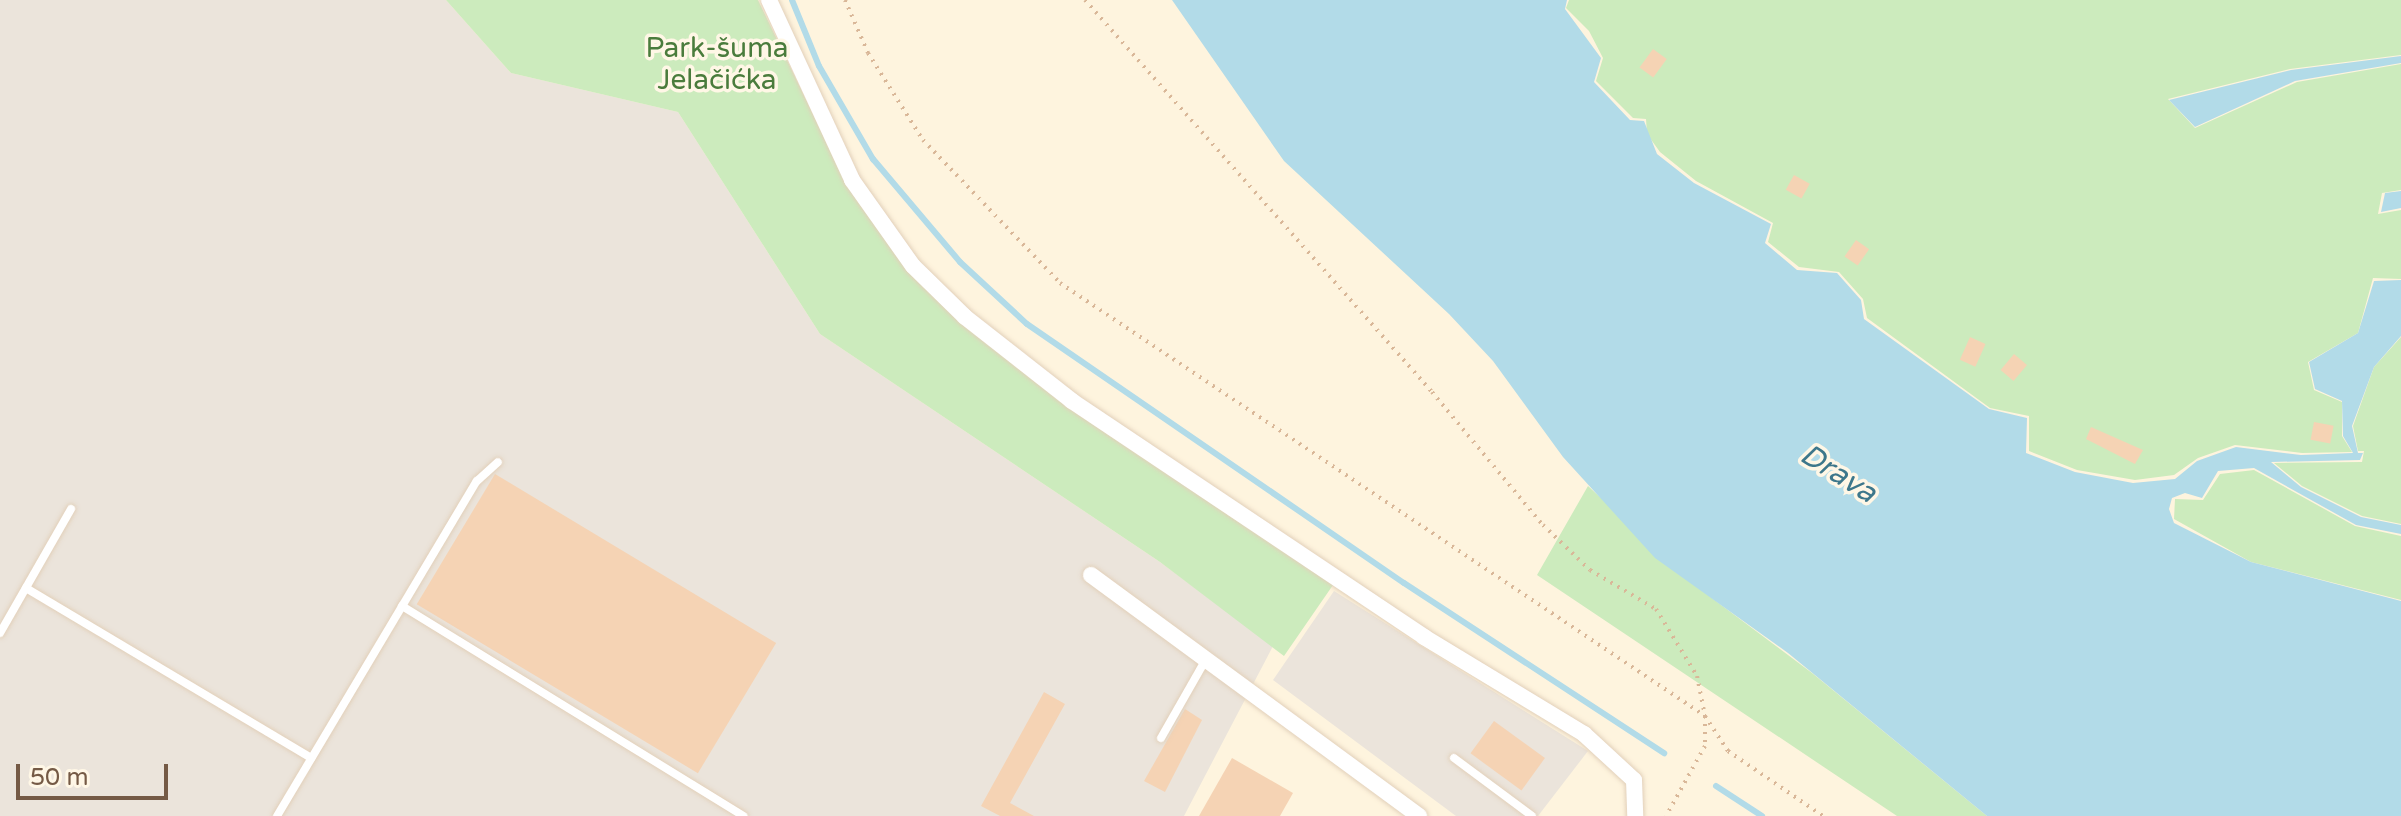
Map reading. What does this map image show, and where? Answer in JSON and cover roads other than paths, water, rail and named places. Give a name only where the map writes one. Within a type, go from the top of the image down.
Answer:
[{"type":"street","points":[[769,0],[852,180],[913,266],[965,317],[1085,410],[1424,637],[1584,734],[1634,780],[1635,816]]},
{"type":"street","points":[[1091,575],[1419,816]]},
{"type":"lane","points":[[277,816],[477,481],[498,462]]},
{"type":"lane","points":[[0,633],[71,509]]},
{"type":"lane","points":[[26,588],[311,758]]},
{"type":"lane","points":[[402,606],[744,816]]},
{"type":"lane","points":[[1161,738],[1206,658]]},
{"type":"lane","points":[[1454,758],[1532,816]]},
{"type":"water","name":"Drava","points":[[1172,0],[1567,0],[1565,9],[1601,58],[1594,82],[1630,120],[1644,121],[1657,154],[1694,183],[1771,224],[1765,243],[1797,270],[1837,273],[1861,300],[1864,319],[1989,409],[2027,418],[2026,453],[2075,472],[2133,483],[2175,479],[2197,461],[2236,447],[2301,455],[2353,453],[2343,436],[2342,401],[2315,389],[2309,362],[2358,333],[2374,281],[2401,280],[2401,336],[2374,367],[2352,426],[2358,453],[2363,453],[2360,460],[2271,462],[2301,487],[2361,517],[2401,525],[2401,534],[2356,525],[2254,468],[2218,471],[2202,498],[2185,493],[2172,498],[2169,509],[2174,523],[2251,562],[2401,601],[2401,816],[1987,816],[1788,653],[1655,558],[1563,457],[1493,361],[1449,314],[1284,161]]},
{"type":"water","points":[[2401,56],[2401,63],[2295,81],[2195,127],[2169,100],[2291,70]]},
{"type":"water","points":[[2401,191],[2401,208],[2381,212],[2385,193]]},
{"type":"waterway","points":[[792,0],[819,66],[873,159],[960,262],[1027,324],[1404,583],[1664,753]]},
{"type":"waterway","points":[[1716,786],[1762,816]]},
{"type":"park label","name":"Park-šuma Jelačićka","points":[[717,64]]}]
